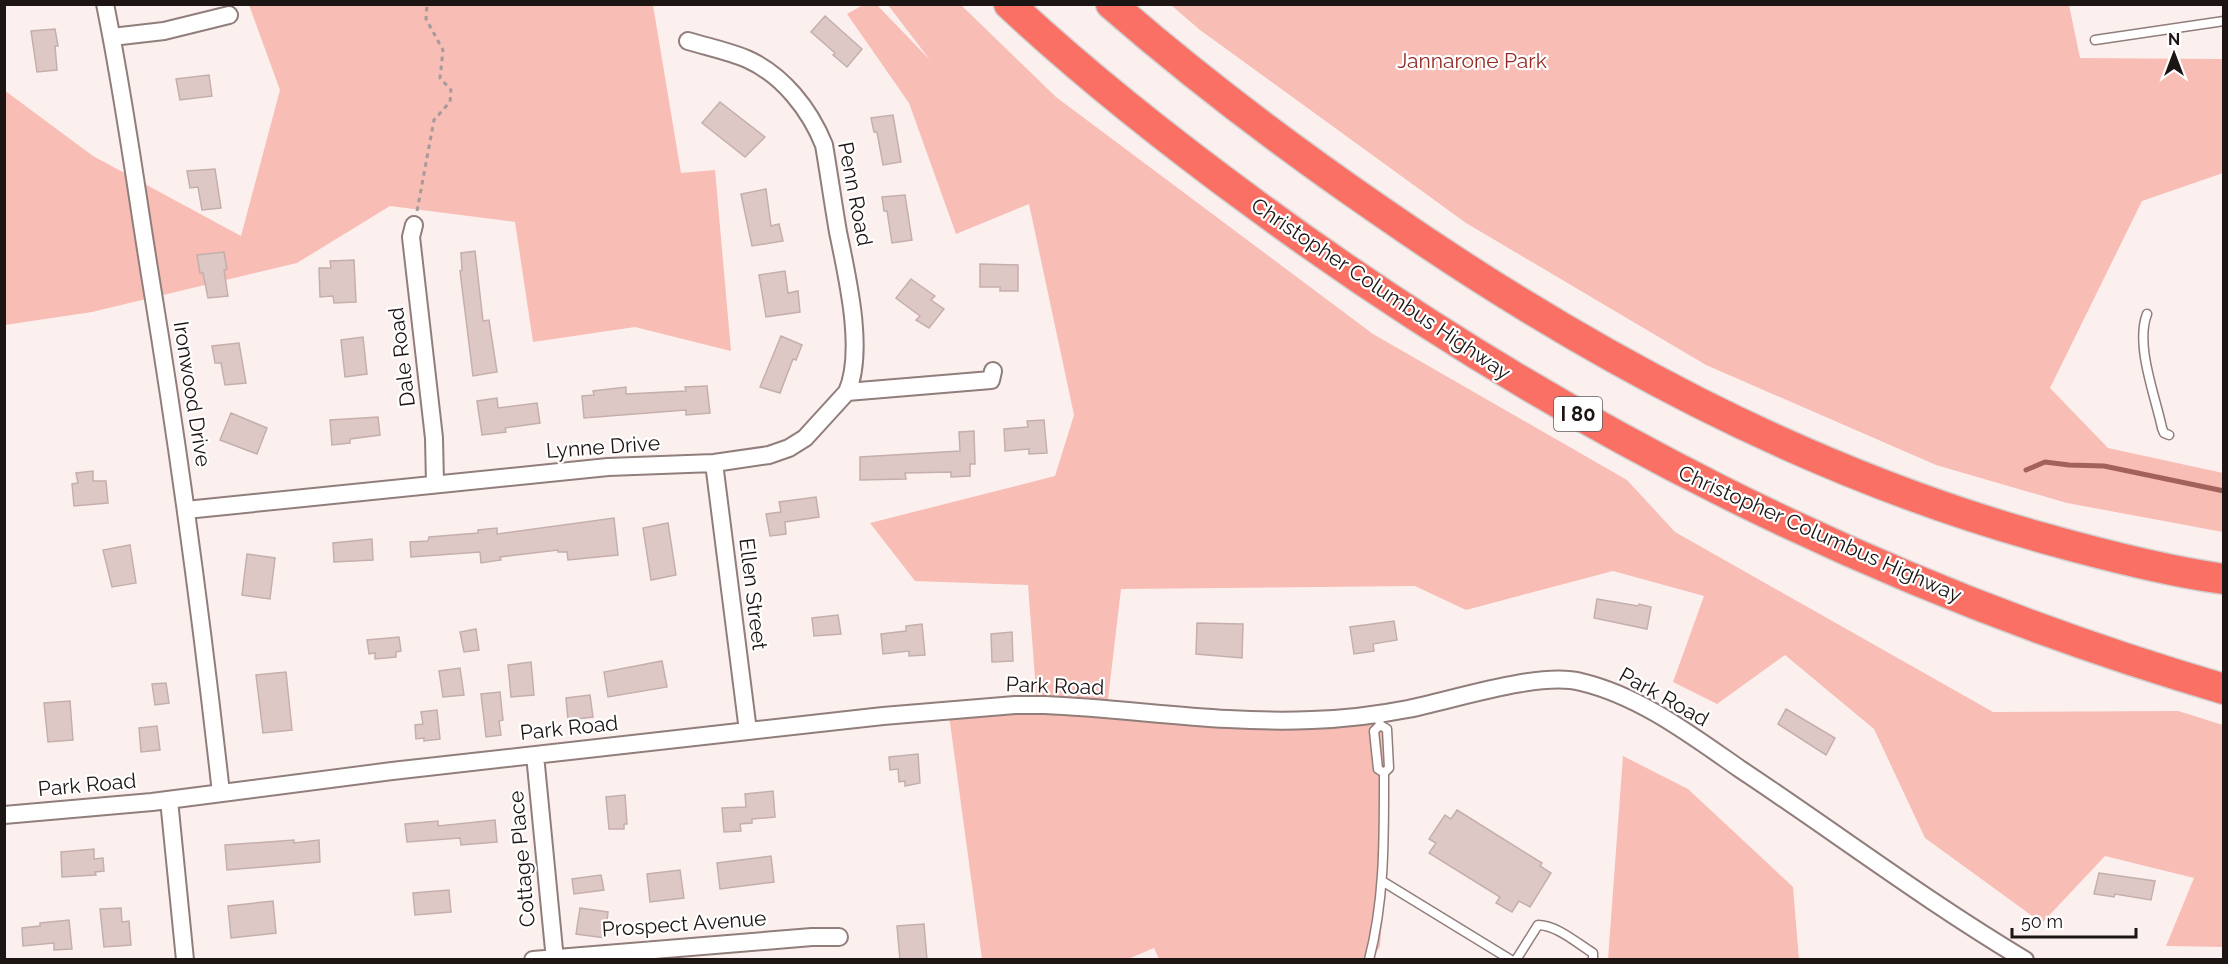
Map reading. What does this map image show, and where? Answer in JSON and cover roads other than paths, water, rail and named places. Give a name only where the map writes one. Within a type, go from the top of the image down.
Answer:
[{"type":"highway","name":"Christopher Columbus Highway","points":[[1010,4],[1058,50],[1131,111],[1301,239],[1495,367],[1614,435],[1681,472],[1783,522],[1982,607],[2138,663],[2223,689]]},
{"type":"highway","points":[[1111,4],[1144,33],[1271,133],[1430,246],[1598,349],[1721,415],[1860,477],[1924,501],[2092,552],[2223,579]]},
{"type":"street","name":"Ironwood Drive","points":[[105,4],[169,385],[206,650],[221,793]]},
{"type":"street","points":[[112,38],[164,31],[228,15]]},
{"type":"street","name":"Penn Road","points":[[688,41],[748,60],[765,69],[806,108],[816,124],[824,145],[852,308],[853,370],[847,392]]},
{"type":"street","name":"Dale Road","points":[[414,225],[411,237],[434,438],[435,484]]},
{"type":"street","points":[[847,392],[991,380],[993,371]]},
{"type":"street","name":"Lynne Drive","points":[[186,510],[608,466],[714,463],[769,455],[789,448],[805,438],[847,392]]},
{"type":"street","name":"Ellen Street","points":[[714,463],[748,731]]},
{"type":"street","name":"Park Road","points":[[4,815],[169,800],[748,731],[1015,705],[1073,706],[1233,721],[1379,720],[1522,683],[1560,679],[1579,681],[1606,689],[1636,702],[1692,736],[1833,834],[2025,960]]},
{"type":"street","name":"Cottage Place","points":[[535,755],[555,958]]},
{"type":"street","points":[[169,800],[185,960]]},
{"type":"street","name":"Prospect Avenue","points":[[532,960],[788,938],[839,937]]},
{"type":"lane","points":[[2095,40],[2223,21]]},
{"type":"lane","points":[[2147,314],[2143,325],[2143,348],[2162,428],[2164,433],[2169,435]]},
{"type":"lane","points":[[1379,720],[1374,731],[1378,769],[1384,773],[1382,881],[1376,934],[1369,957],[1379,960]]},
{"type":"lane","points":[[1382,881],[1514,960],[1538,925],[1546,925],[1593,953],[1593,960]]},
{"type":"waterway","points":[[2026,470],[2045,462],[2104,466],[2224,491]]},
{"type":"park label","name":"Jannarone Park","points":[[1472,61]]}]
